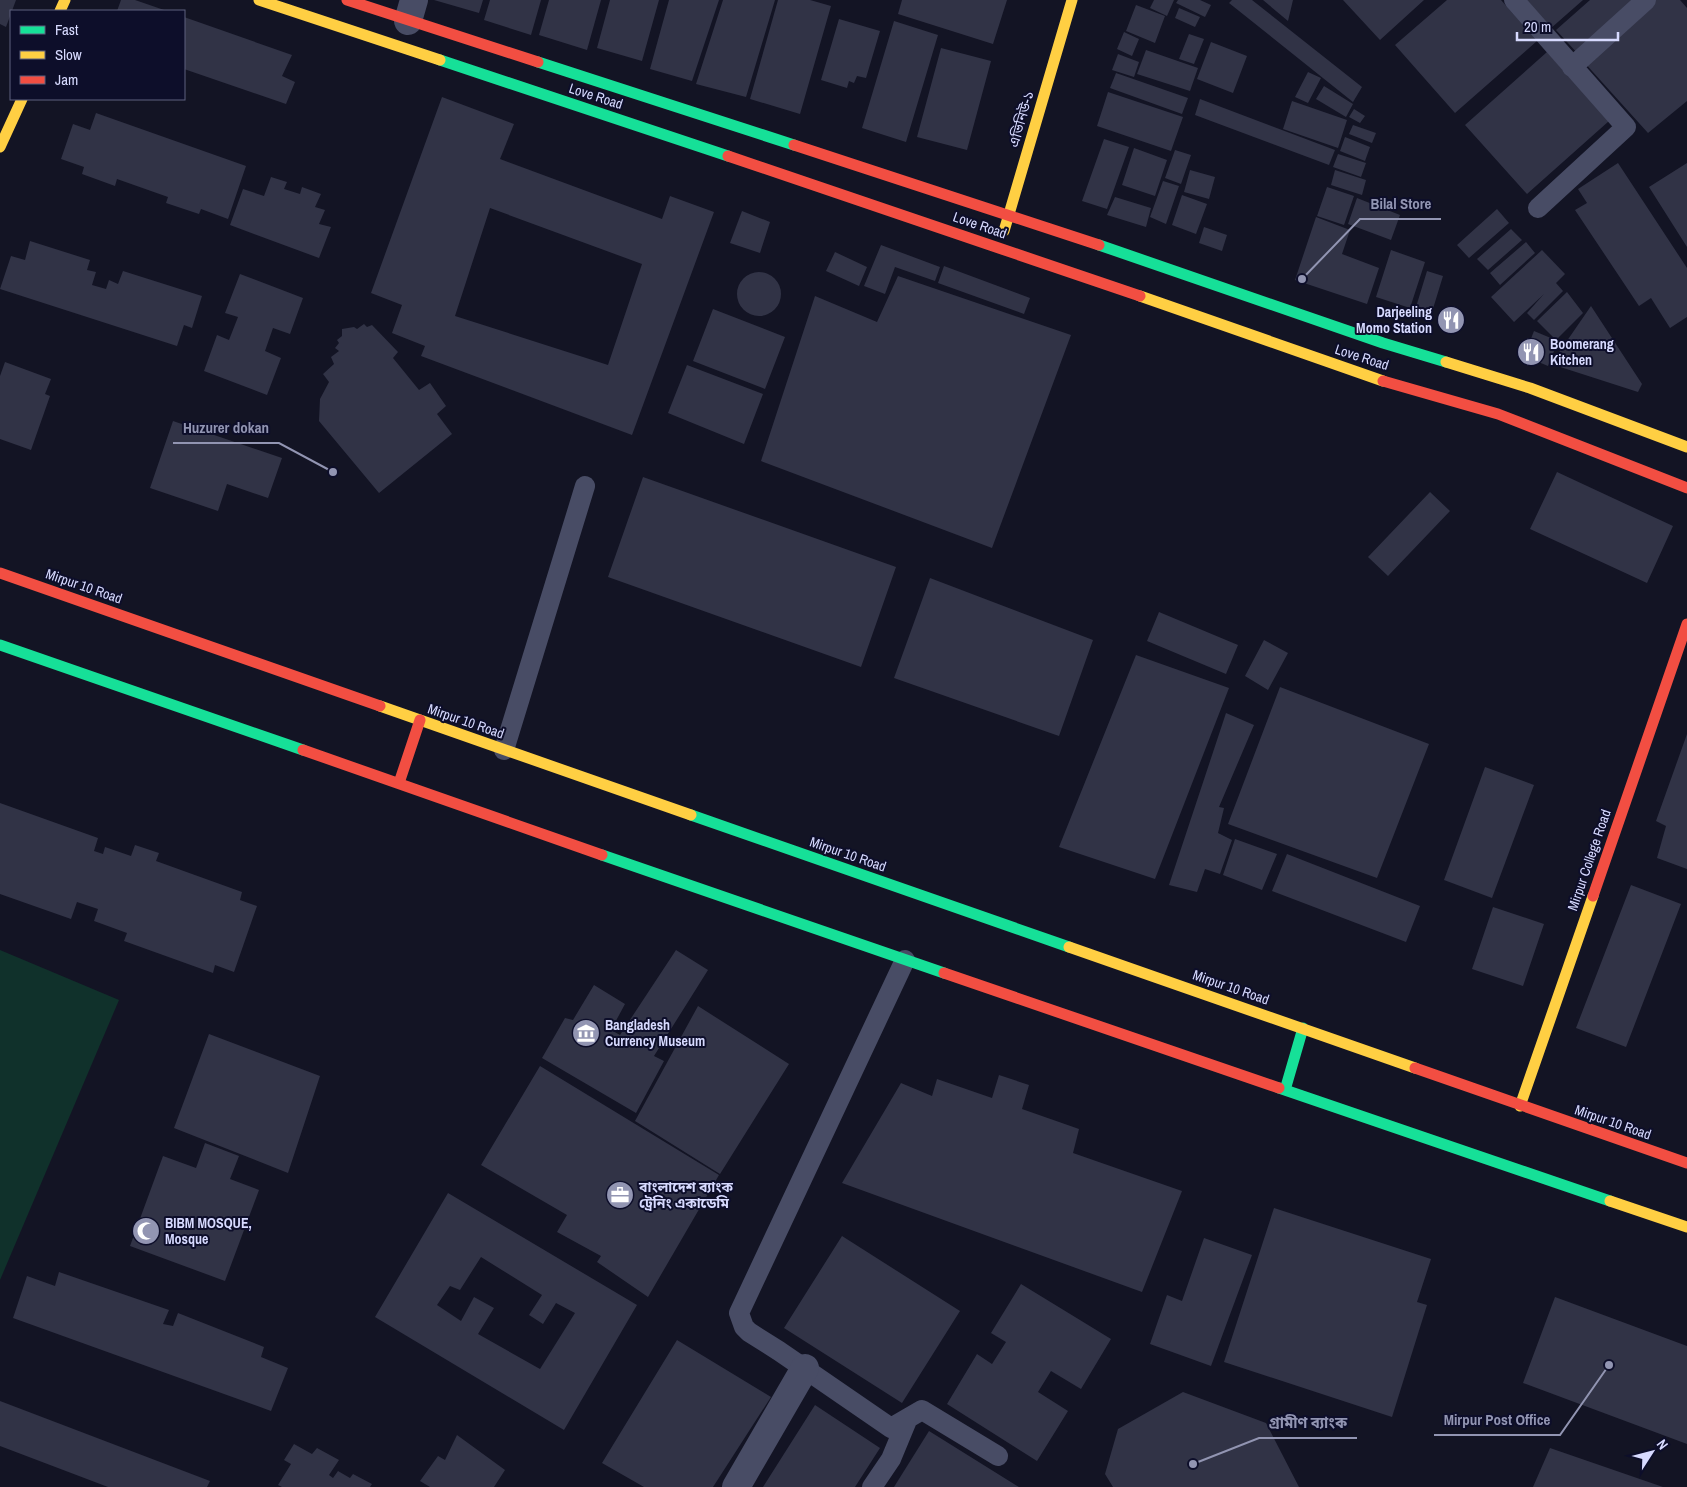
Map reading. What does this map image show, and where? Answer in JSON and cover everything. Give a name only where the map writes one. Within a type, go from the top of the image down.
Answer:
[{"type":"street","name":"Love Road","points":[[259,0],[999,247],[1374,378],[1498,414],[1687,488]]},
{"type":"street","name":"Love Road","points":[[347,0],[411,11],[1383,343],[1530,388],[1687,447]]},
{"type":"street","name":"এভিনিউ-১","points":[[999,247],[1072,0]]},
{"type":"street","points":[[0,147],[22,100]]},
{"type":"street","name":"Mirpur 10 Road","points":[[0,573],[1687,1163]]},
{"type":"street","name":"Mirpur College Road","points":[[1520,1106],[1687,624]]},
{"type":"street","points":[[0,645],[905,960],[1687,1227]]},
{"type":"street","points":[[399,783],[420,720]]},
{"type":"street","points":[[1285,1090],[1303,1028]]},
{"type":"street","points":[[736,1487],[805,1368]]},
{"type":"lane","points":[[1514,0],[1626,127],[1538,208]]},
{"type":"lane","points":[[1572,66],[1646,0]]},
{"type":"lane","points":[[504,750],[585,486]]},
{"type":"lane","points":[[905,960],[740,1313],[744,1327],[748,1332],[805,1368],[891,1428],[922,1410],[998,1456]]},
{"type":"lane","points":[[872,1487],[891,1459],[908,1418]]},
{"type":"green space","points":[[0,950],[119,1000],[0,1280]]},
{"type":"building","points":[[0,0],[16,0],[12,10],[10,10],[6,27],[0,24]]},
{"type":"building","points":[[121,0],[135,0],[164,10],[117,10]]},
{"type":"building","points":[[434,0],[483,0],[479,13]]},
{"type":"building","points":[[490,0],[541,0],[531,35],[484,20]]},
{"type":"building","points":[[549,0],[601,0],[587,50],[539,35]]},
{"type":"building","points":[[610,0],[659,0],[642,61],[597,48]]},
{"type":"building","points":[[669,0],[719,0],[692,81],[650,69]]},
{"type":"building","points":[[723,0],[775,0],[746,97],[696,84]]},
{"type":"building","points":[[778,0],[810,0],[831,6],[800,114],[750,99]]},
{"type":"building","points":[[902,0],[1007,0],[993,44],[898,14]]},
{"type":"building","points":[[1154,0],[1174,0],[1167,16],[1150,8]]},
{"type":"building","points":[[1178,0],[1200,0],[1211,5],[1205,17],[1176,3]]},
{"type":"building","points":[[1232,0],[1252,0],[1362,87],[1353,102],[1229,3]]},
{"type":"building","points":[[1263,0],[1293,0],[1288,21]]},
{"type":"building","points":[[1343,0],[1424,0],[1380,40]]},
{"type":"building","points":[[1447,0],[1501,0],[1537,41],[1455,113],[1395,45]]},
{"type":"building","points":[[1525,0],[1583,0],[1550,29]]},
{"type":"building","points":[[1590,0],[1641,0],[1579,55],[1556,30]]},
{"type":"building","points":[[1653,0],[1680,0],[1687,8],[1687,101],[1648,133],[1583,61]]},
{"type":"building","points":[[1136,5],[1165,16],[1155,43],[1126,31]]},
{"type":"building","points":[[1179,8],[1200,17],[1195,27],[1175,18]]},
{"type":"building","points":[[185,17],[292,55],[282,76],[295,82],[286,104],[185,69]]},
{"type":"building","points":[[839,19],[880,31],[866,78],[857,76],[854,83],[849,81],[847,88],[821,80]]},
{"type":"building","points":[[894,21],[938,35],[906,142],[862,128]]},
{"type":"building","points":[[1124,32],[1139,39],[1132,56],[1117,49]]},
{"type":"building","points":[[1189,34],[1204,39],[1194,64],[1179,59]]},
{"type":"building","points":[[1211,42],[1247,56],[1233,93],[1197,79]]},
{"type":"building","points":[[941,48],[991,61],[967,150],[917,137]]},
{"type":"building","points":[[1146,50],[1198,68],[1190,91],[1137,74]]},
{"type":"building","points":[[1547,52],[1609,121],[1527,194],[1465,125]]},
{"type":"building","points":[[1118,54],[1139,62],[1134,77],[1112,70]]},
{"type":"building","points":[[1308,72],[1321,78],[1308,103],[1295,97]]},
{"type":"building","points":[[1116,73],[1188,98],[1182,114],[1110,88]]},
{"type":"building","points":[[1324,86],[1353,104],[1346,117],[1316,99]]},
{"type":"building","points":[[1108,92],[1183,117],[1171,151],[1097,126]]},
{"type":"building","points":[[442,97],[514,124],[500,159],[662,219],[670,196],[714,212],[632,435],[421,356],[425,346],[392,333],[402,305],[371,293]],"holes":[[[490,208],[642,264],[608,365],[455,316]]]},
{"type":"building","points":[[1200,99],[1335,150],[1329,165],[1195,115]]},
{"type":"building","points":[[1292,101],[1347,120],[1338,148],[1283,129]]},
{"type":"building","points":[[1354,109],[1365,116],[1360,123],[1349,117]]},
{"type":"building","points":[[96,113],[246,166],[228,219],[201,209],[199,214],[166,203],[168,197],[117,179],[115,186],[82,174],[84,167],[61,159],[73,124],[90,130]]},
{"type":"building","points":[[1353,125],[1376,133],[1372,143],[1349,134]]},
{"type":"building","points":[[1345,137],[1370,147],[1365,161],[1340,151]]},
{"type":"building","points":[[1104,139],[1129,147],[1107,209],[1082,201]]},
{"type":"building","points":[[1134,148],[1167,160],[1155,196],[1122,185]]},
{"type":"building","points":[[1175,150],[1191,155],[1181,184],[1165,178]]},
{"type":"building","points":[[1338,154],[1366,163],[1361,177],[1333,167]]},
{"type":"building","points":[[1618,163],[1687,268],[1687,317],[1670,328],[1651,298],[1639,306],[1575,210],[1587,203],[1578,189]]},
{"type":"building","points":[[1687,163],[1687,247],[1649,187]]},
{"type":"building","points":[[1190,170],[1215,177],[1209,199],[1184,192]]},
{"type":"building","points":[[1335,170],[1366,180],[1362,195],[1331,185]]},
{"type":"building","points":[[271,177],[287,182],[284,189],[300,194],[302,187],[321,194],[315,207],[325,210],[319,224],[331,227],[319,258],[230,225],[243,189],[264,196]]},
{"type":"building","points":[[1163,181],[1179,186],[1166,224],[1150,217]]},
{"type":"building","points":[[1327,187],[1354,196],[1344,225],[1317,216]]},
{"type":"building","points":[[1182,195],[1207,204],[1196,234],[1172,225]]},
{"type":"building","points":[[1115,197],[1151,208],[1146,227],[1107,215]]},
{"type":"building","points":[[1357,198],[1400,215],[1391,240],[1348,224]]},
{"type":"building","points":[[1497,209],[1509,223],[1469,258],[1457,245]]},
{"type":"building","points":[[742,211],[770,222],[760,253],[730,243]]},
{"type":"building","points":[[1316,217],[1350,230],[1342,254],[1379,268],[1367,304],[1295,280]]},
{"type":"building","points":[[1204,227],[1227,235],[1222,251],[1199,243]]},
{"type":"building","points":[[1511,229],[1522,240],[1488,270],[1477,259]]},
{"type":"building","points":[[30,241],[90,260],[87,270],[96,272],[92,285],[106,289],[109,280],[118,284],[123,271],[202,296],[192,328],[184,325],[177,346],[0,289],[11,256],[25,260]]},
{"type":"building","points":[[1526,242],[1535,253],[1500,285],[1490,273]]},
{"type":"building","points":[[881,245],[940,267],[935,281],[895,267],[885,294],[864,286]]},
{"type":"building","points":[[1391,250],[1425,262],[1410,308],[1376,297]]},
{"type":"building","points":[[1542,250],[1565,274],[1556,283],[1563,291],[1534,320],[1527,313],[1544,294],[1514,322],[1491,297]]},
{"type":"building","points":[[835,252],[867,267],[859,286],[826,271]]},
{"type":"building","points":[[944,266],[1030,298],[1024,314],[938,283]]},
{"type":"building","points":[[1427,271],[1443,276],[1432,312],[1416,307]]},
{"type":"building","points":[[759,272],[771,276],[777,282],[781,294],[777,306],[771,312],[759,316],[747,312],[741,306],[737,294],[741,282],[747,276]]},
{"type":"building","points":[[240,274],[303,298],[290,334],[273,328],[265,351],[281,358],[267,395],[204,371],[217,335],[229,340],[238,317],[225,313]]},
{"type":"building","points":[[898,276],[1071,335],[992,548],[761,461],[815,296],[877,322]]},
{"type":"building","points":[[1567,292],[1583,313],[1556,340],[1537,321]]},
{"type":"building","points":[[1591,306],[1642,384],[1638,392],[1551,364]]},
{"type":"building","points":[[713,309],[785,337],[765,389],[693,361]]},
{"type":"building","points":[[364,324],[367,327],[372,325],[398,352],[393,358],[419,390],[430,383],[446,406],[437,414],[452,434],[379,493],[319,421],[320,399],[329,382],[323,374],[334,364],[331,357],[339,351],[335,348],[339,343],[337,340],[342,336],[342,329],[354,327],[357,329]]},
{"type":"building","points":[[1534,331],[1558,341],[1548,366],[1524,356]]},
{"type":"building","points":[[5,362],[51,379],[45,394],[50,396],[31,450],[0,439],[0,376]]},
{"type":"building","points":[[687,365],[763,394],[744,444],[668,413]]},
{"type":"building","points":[[173,421],[282,458],[268,498],[227,484],[218,511],[150,488]]},
{"type":"building","points":[[1557,472],[1673,526],[1647,583],[1530,529]]},
{"type":"building","points":[[643,477],[896,567],[861,667],[608,577]]},
{"type":"building","points":[[1430,492],[1450,511],[1388,576],[1368,557]]},
{"type":"building","points":[[930,578],[1093,640],[1059,736],[894,678]]},
{"type":"building","points":[[1159,612],[1238,645],[1226,674],[1147,641]]},
{"type":"building","points":[[1264,640],[1288,653],[1268,690],[1245,676]]},
{"type":"building","points":[[1136,655],[1229,688],[1155,879],[1059,847]]},
{"type":"building","points":[[1280,687],[1429,744],[1377,878],[1228,824]]},
{"type":"building","points":[[1226,713],[1254,725],[1219,807],[1224,808],[1218,833],[1232,840],[1220,874],[1205,869],[1197,892],[1169,885]]},
{"type":"building","points":[[1687,734],[1687,869],[1657,858],[1666,826],[1656,821]]},
{"type":"building","points":[[1485,767],[1534,785],[1492,898],[1444,880]]},
{"type":"building","points":[[0,803],[98,838],[94,851],[103,854],[105,847],[131,856],[135,845],[159,853],[156,861],[242,892],[240,900],[257,906],[234,972],[215,965],[213,973],[124,941],[127,933],[94,921],[98,909],[77,902],[71,919],[0,894]]},
{"type":"building","points":[[1235,839],[1277,854],[1262,890],[1223,875]]},
{"type":"building","points":[[1287,854],[1420,906],[1406,942],[1272,891]]},
{"type":"building","points":[[1631,885],[1681,904],[1626,1047],[1576,1028]]},
{"type":"building","points":[[1493,907],[1544,924],[1523,986],[1472,969]]},
{"type":"building","name":"Bangladesh Currency Museum","points":[[676,950],[708,970],[654,1056],[664,1061],[636,1113],[542,1058],[565,1018],[573,1020],[594,985],[625,1004],[611,1030],[620,1035]]},
{"type":"building","points":[[698,1006],[789,1064],[720,1174],[635,1121]]},
{"type":"building","points":[[209,1034],[320,1076],[288,1173],[174,1128]]},
{"type":"building","name":"বাংলাদেশ ব্যাংক ট্রেনিং একাডেমি","points":[[540,1066],[719,1175],[648,1297],[597,1262],[601,1256],[557,1232],[567,1215],[481,1165]]},
{"type":"building","points":[[999,1075],[1029,1085],[1022,1109],[1079,1129],[1073,1153],[1182,1191],[1142,1292],[842,1183],[901,1083],[932,1096],[937,1079],[992,1098]]},
{"type":"building","points":[[205,1143],[239,1156],[230,1179],[259,1190],[225,1281],[130,1246],[163,1156],[196,1168]]},
{"type":"building","points":[[448,1193],[637,1305],[564,1430],[375,1317]],"holes":[[[481,1257],[542,1295],[529,1315],[543,1324],[556,1303],[575,1313],[540,1369],[478,1334],[494,1308],[474,1297],[461,1321],[437,1305],[450,1286],[460,1290]]]},
{"type":"building","points":[[1274,1208],[1431,1259],[1417,1302],[1427,1305],[1392,1417],[1224,1362]]},
{"type":"building","points":[[842,1236],[960,1311],[902,1403],[784,1328]]},
{"type":"building","points":[[1204,1238],[1252,1255],[1211,1366],[1150,1344],[1167,1295],[1182,1301]]},
{"type":"building","points":[[59,1272],[169,1310],[163,1324],[173,1326],[178,1313],[264,1347],[261,1357],[288,1368],[271,1411],[13,1318],[27,1276],[55,1286]]},
{"type":"building","points":[[1021,1284],[1111,1339],[1081,1389],[1051,1371],[1038,1392],[1068,1411],[1037,1461],[947,1404],[977,1354],[992,1364],[1006,1342],[991,1333]]},
{"type":"building","points":[[1555,1297],[1687,1346],[1687,1444],[1523,1383]]},
{"type":"building","points":[[677,1340],[771,1397],[713,1487],[644,1487],[602,1463]]},
{"type":"building","points":[[1183,1392],[1266,1423],[1299,1487],[1113,1487],[1105,1474],[1118,1429]]},
{"type":"building","points":[[0,1401],[210,1481],[207,1487],[108,1487],[0,1446]]},
{"type":"building","points":[[815,1405],[880,1448],[855,1487],[763,1487]]},
{"type":"building","points":[[929,1431],[1019,1487],[894,1487]]},
{"type":"building","points":[[457,1435],[505,1470],[494,1487],[430,1487],[420,1481],[438,1456],[445,1460]]},
{"type":"building","points":[[294,1444],[312,1454],[317,1448],[339,1460],[329,1475],[333,1478],[338,1471],[350,1478],[353,1474],[372,1484],[370,1487],[282,1487],[278,1485],[291,1464],[284,1460]]},
{"type":"building","points":[[1550,1448],[1663,1487],[1533,1487]]},
{"type":"traffic: fast","points":[[440,60],[728,156]]},
{"type":"traffic: fast","points":[[538,62],[794,145]]},
{"type":"traffic: fast","points":[[1099,245],[1383,343],[1446,362]]},
{"type":"traffic: fast","points":[[0,645],[303,750]]},
{"type":"traffic: fast","points":[[691,815],[1069,947]]},
{"type":"traffic: fast","points":[[602,855],[944,973]]},
{"type":"traffic: fast","points":[[1285,1090],[1303,1028]]},
{"type":"traffic: fast","points":[[1279,1088],[1610,1201]]},
{"type":"traffic: slow","points":[[60,10],[65,0]]},
{"type":"traffic: slow","points":[[259,0],[440,60]]},
{"type":"traffic: slow","points":[[1004,231],[1072,0]]},
{"type":"traffic: slow","points":[[0,147],[22,100]]},
{"type":"traffic: slow","points":[[1140,296],[1383,381]]},
{"type":"traffic: slow","points":[[1446,362],[1530,388],[1687,447]]},
{"type":"traffic: slow","points":[[380,706],[691,815]]},
{"type":"traffic: slow","points":[[1520,1106],[1593,896]]},
{"type":"traffic: slow","points":[[1069,947],[1415,1068]]},
{"type":"traffic: slow","points":[[1610,1201],[1687,1227]]},
{"type":"traffic: jam","points":[[347,0],[538,62]]},
{"type":"traffic: jam","points":[[794,145],[1099,245]]},
{"type":"traffic: jam","points":[[728,156],[1140,296]]},
{"type":"traffic: jam","points":[[1383,381],[1498,414],[1687,488]]},
{"type":"traffic: jam","points":[[0,573],[380,706]]},
{"type":"traffic: jam","points":[[1593,896],[1687,624]]},
{"type":"traffic: jam","points":[[399,783],[420,720]]},
{"type":"traffic: jam","points":[[303,750],[602,855]]},
{"type":"traffic: jam","points":[[944,973],[1279,1088]]},
{"type":"traffic: jam","points":[[1415,1068],[1687,1163]]},
{"type":"place","name":"Bilal Store","points":[[1302,279]]},
{"type":"place","name":"Darjeeling Momo Station","points":[[1451,320]]},
{"type":"place","name":"Boomerang Kitchen","points":[[1531,352]]},
{"type":"place","name":"Huzurer dokan","points":[[333,472]]},
{"type":"place","name":"Bangladesh Currency Museum","points":[[586,1033]]},
{"type":"place","name":"বাংলাদেশ ব্যাংক ট্রেনিং একাডেমি","points":[[620,1195]]},
{"type":"place","name":"BIBM MOSQUE, Mosque","points":[[146,1231]]},
{"type":"place","name":"Mirpur Post Office","points":[[1609,1365]]},
{"type":"place","name":"গ্রামীণ ব্যাংক","points":[[1193,1464]]}]
